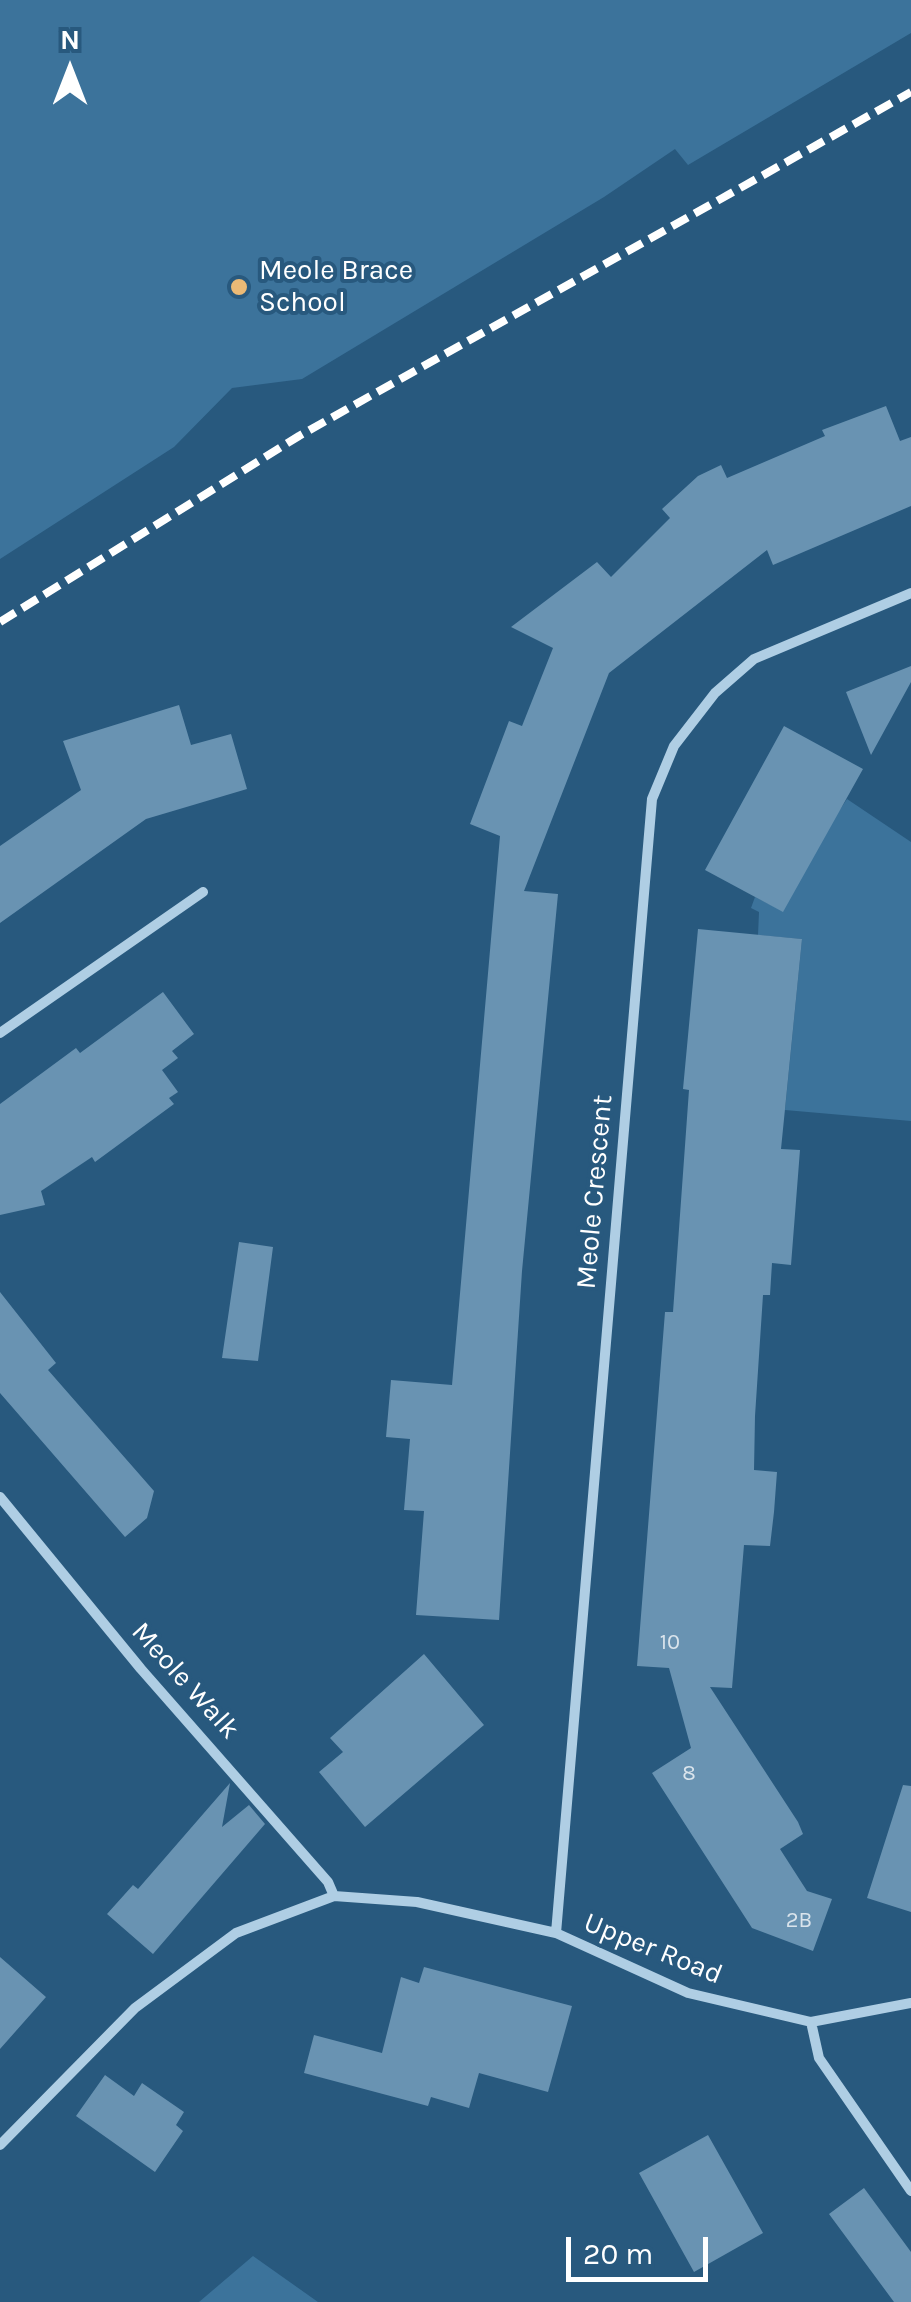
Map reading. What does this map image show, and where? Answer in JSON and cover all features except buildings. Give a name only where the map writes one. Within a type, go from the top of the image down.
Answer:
[{"type":"street","name":"Meole Crescent","points":[[556,1933],[652,799],[674,746],[716,693],[754,659],[911,593]]},
{"type":"street","points":[[0,1033],[203,892]]},
{"type":"street","name":"Meole Walk","points":[[0,1497],[141,1670],[328,1882],[334,1896]]},
{"type":"street","name":"Upper Road","points":[[334,1896],[417,1902],[556,1933],[688,1993],[811,2022],[911,2002]]},
{"type":"street","points":[[0,2146],[135,2008],[236,1933],[334,1896]]},
{"type":"street","points":[[811,2022],[819,2058],[911,2191]]},
{"type":"shaded area","name":"Meole Brace School","points":[[0,0],[911,0],[911,33],[688,165],[675,149],[604,197],[302,379],[232,388],[174,447],[0,559]]},
{"type":"shaded area","points":[[814,798],[839,811],[847,799],[911,842],[911,1121],[785,1110],[802,939],[758,935],[759,912],[751,908],[755,897],[783,911]]},
{"type":"shaded area","points":[[253,2256],[318,2302],[199,2302]]},
{"type":"railway","points":[[0,622],[299,436],[911,92]]},
{"type":"place","name":"Meole Brace School","points":[[239,287]]}]
